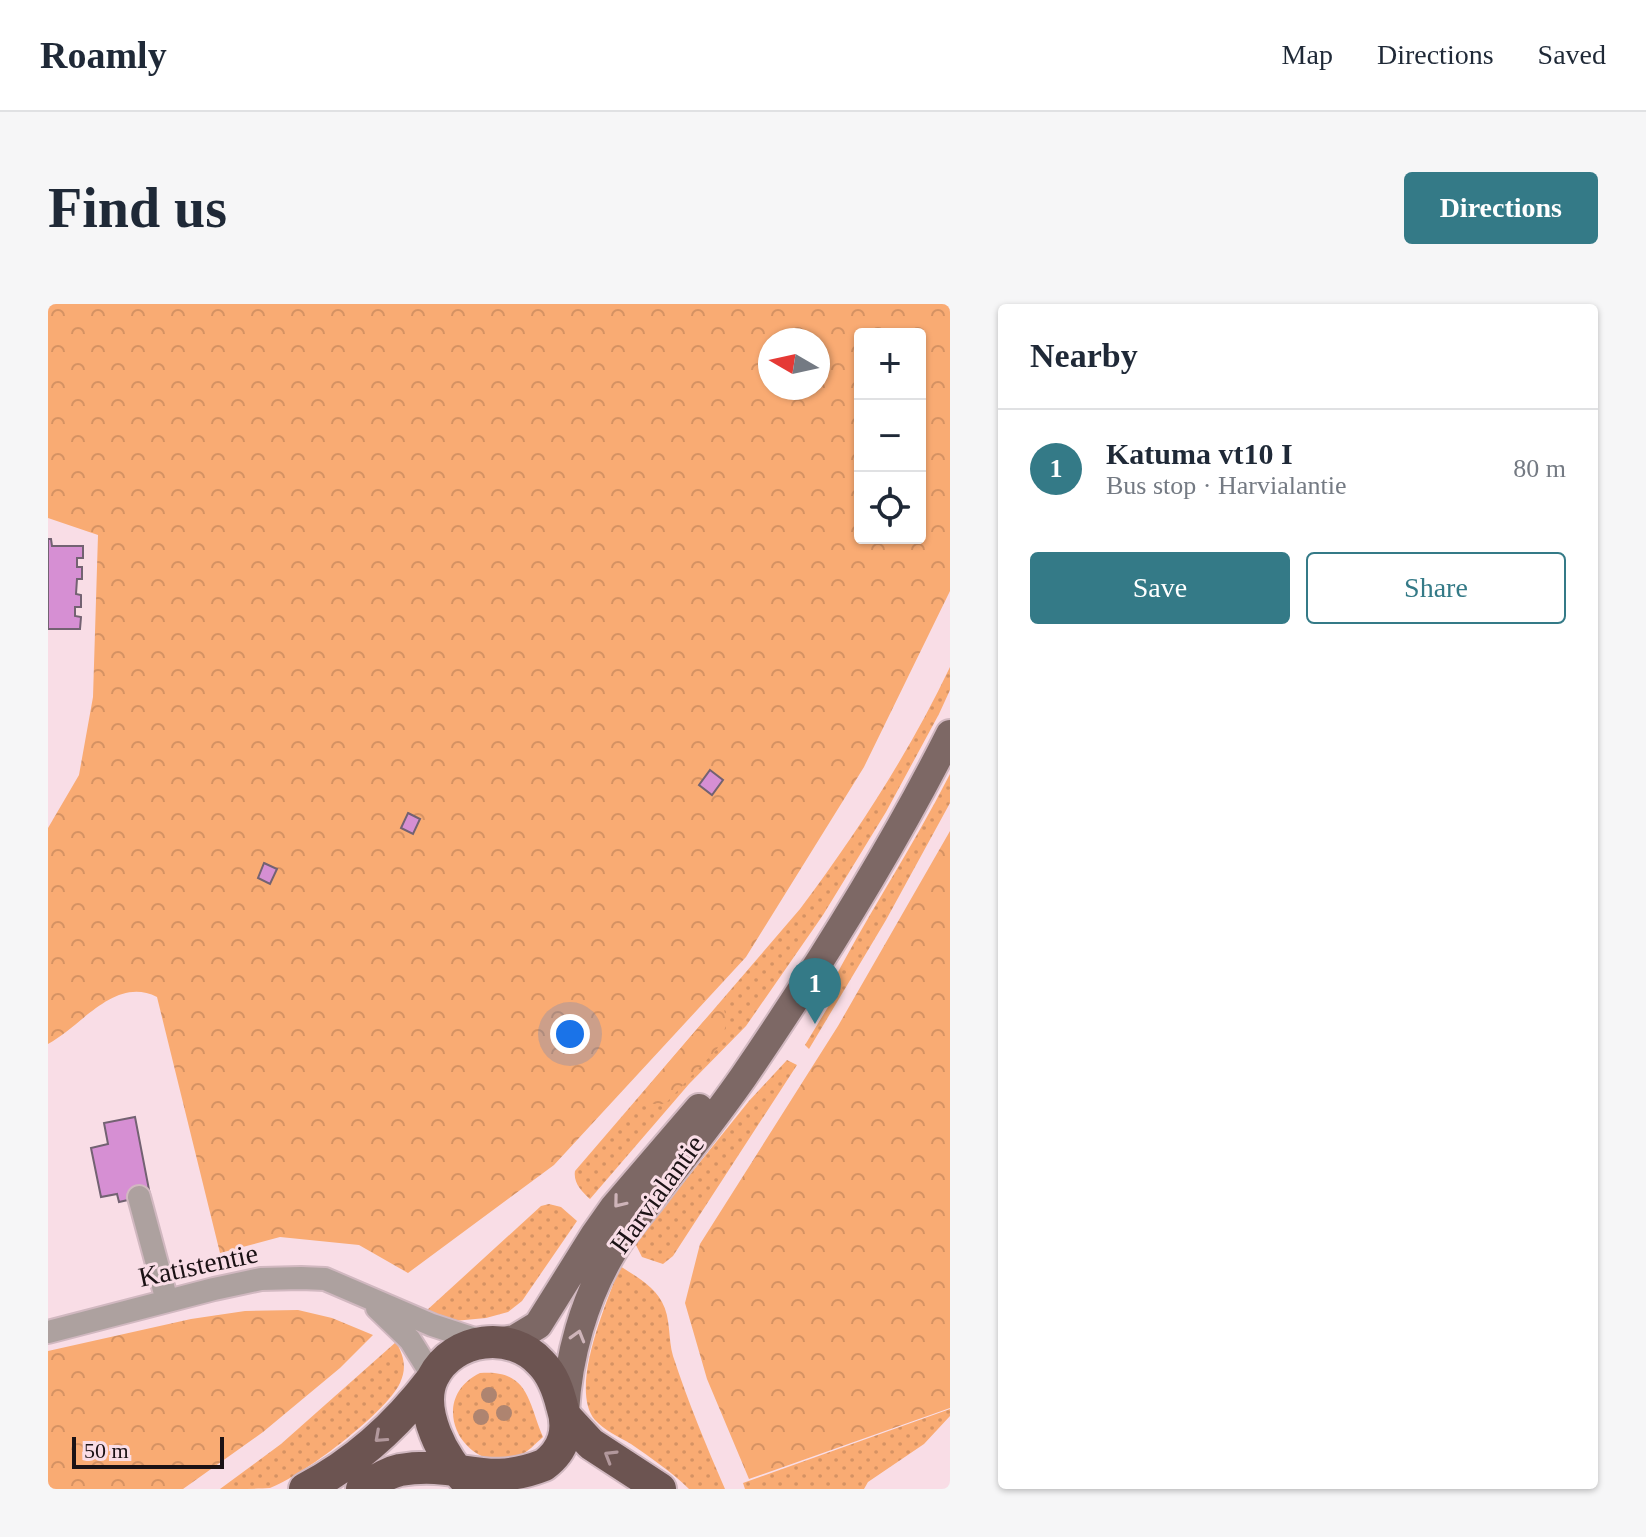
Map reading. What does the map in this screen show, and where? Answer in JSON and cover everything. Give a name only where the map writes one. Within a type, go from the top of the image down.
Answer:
[{"type":"highway","points":[[305,1489],[362,1453],[407,1411],[446,1361],[458,1351],[490,1342],[512,1344],[540,1361],[556,1386],[565,1415],[577,1433],[660,1489]]},
{"type":"highway","points":[[432,1378],[430,1404],[433,1429],[443,1454],[453,1469],[467,1481]]},
{"type":"highway","points":[[362,1489],[385,1475],[415,1469],[507,1488],[533,1473],[558,1452],[564,1440],[565,1415]]},
{"type":"main road","name":"Harvialantie","points":[[565,1415],[570,1363],[579,1331],[588,1303],[613,1251],[726,1101],[796,995],[863,892],[916,802],[950,734]]},
{"type":"main road","name":"Harvialantie","points":[[490,1342],[515,1339],[538,1325],[614,1207],[796,995]]},
{"type":"street","points":[[139,1197],[167,1301]]},
{"type":"street","name":"Katistentie","points":[[48,1332],[261,1279],[325,1279],[432,1325],[490,1342]]},
{"type":"street","name":"Katistentie","points":[[361,1294],[410,1340],[432,1378]]},
{"type":"green space","points":[[48,304],[950,304],[950,591],[864,767],[746,957],[554,1165],[408,1273],[359,1245],[280,1237],[220,1253],[157,997],[142,992],[113,998],[48,1044],[48,828],[79,775],[93,697],[98,535],[48,518]]},
{"type":"green space","points":[[950,667],[950,690],[939,714],[886,812],[823,915],[746,1026],[689,1084],[590,1199],[577,1183],[575,1171],[800,909],[881,792]]},
{"type":"green space","points":[[950,774],[950,803],[886,920],[809,1049],[805,1045],[834,997],[827,993]]},
{"type":"green space","points":[[950,831],[950,1408],[749,1479],[707,1379],[685,1303],[700,1244],[838,1026]]},
{"type":"green space","points":[[719,1008],[724,1010],[726,1019],[717,1049],[666,1103],[651,1102],[646,1089],[703,1022]]},
{"type":"green space","points":[[787,1060],[797,1065],[673,1256],[663,1264],[642,1257],[635,1243],[749,1101]]},
{"type":"green space","points":[[541,1206],[561,1207],[577,1221],[522,1301],[508,1312],[486,1318],[454,1321],[426,1311]]},
{"type":"green space","points":[[620,1266],[649,1286],[662,1302],[679,1373],[725,1489],[689,1489],[654,1460],[599,1424],[588,1406],[586,1387],[593,1344]]},
{"type":"green space","points":[[298,1310],[332,1318],[373,1335],[340,1368],[263,1432],[183,1489],[48,1489],[48,1351],[191,1319],[245,1311]]},
{"type":"green space","points":[[396,1342],[404,1362],[400,1383],[392,1396],[361,1427],[284,1482],[270,1488],[220,1489],[281,1444]]},
{"type":"green space","points":[[480,1373],[508,1376],[518,1382],[529,1400],[543,1437],[519,1456],[500,1460],[483,1456],[468,1447],[458,1433],[453,1417],[455,1401],[463,1386]]},
{"type":"green space","points":[[950,1409],[950,1416],[924,1444],[868,1482],[864,1489],[745,1489],[743,1483]]},
{"type":"building","points":[[48,539],[51,539],[52,546],[83,546],[83,558],[77,558],[77,567],[82,567],[82,579],[77,579],[76,594],[81,595],[81,607],[75,607],[75,616],[81,617],[80,629],[48,629]]},
{"type":"building","points":[[710,770],[723,780],[712,795],[699,785]]},
{"type":"building","points":[[408,813],[420,819],[413,834],[401,828]]},
{"type":"building","points":[[264,863],[277,869],[270,884],[258,878]]},
{"type":"building","points":[[135,1117],[150,1195],[119,1202],[117,1194],[101,1197],[91,1148],[108,1144],[104,1123]]},
{"type":"place","name":"Katuma vt10 I","points":[[815,1024]]}]
